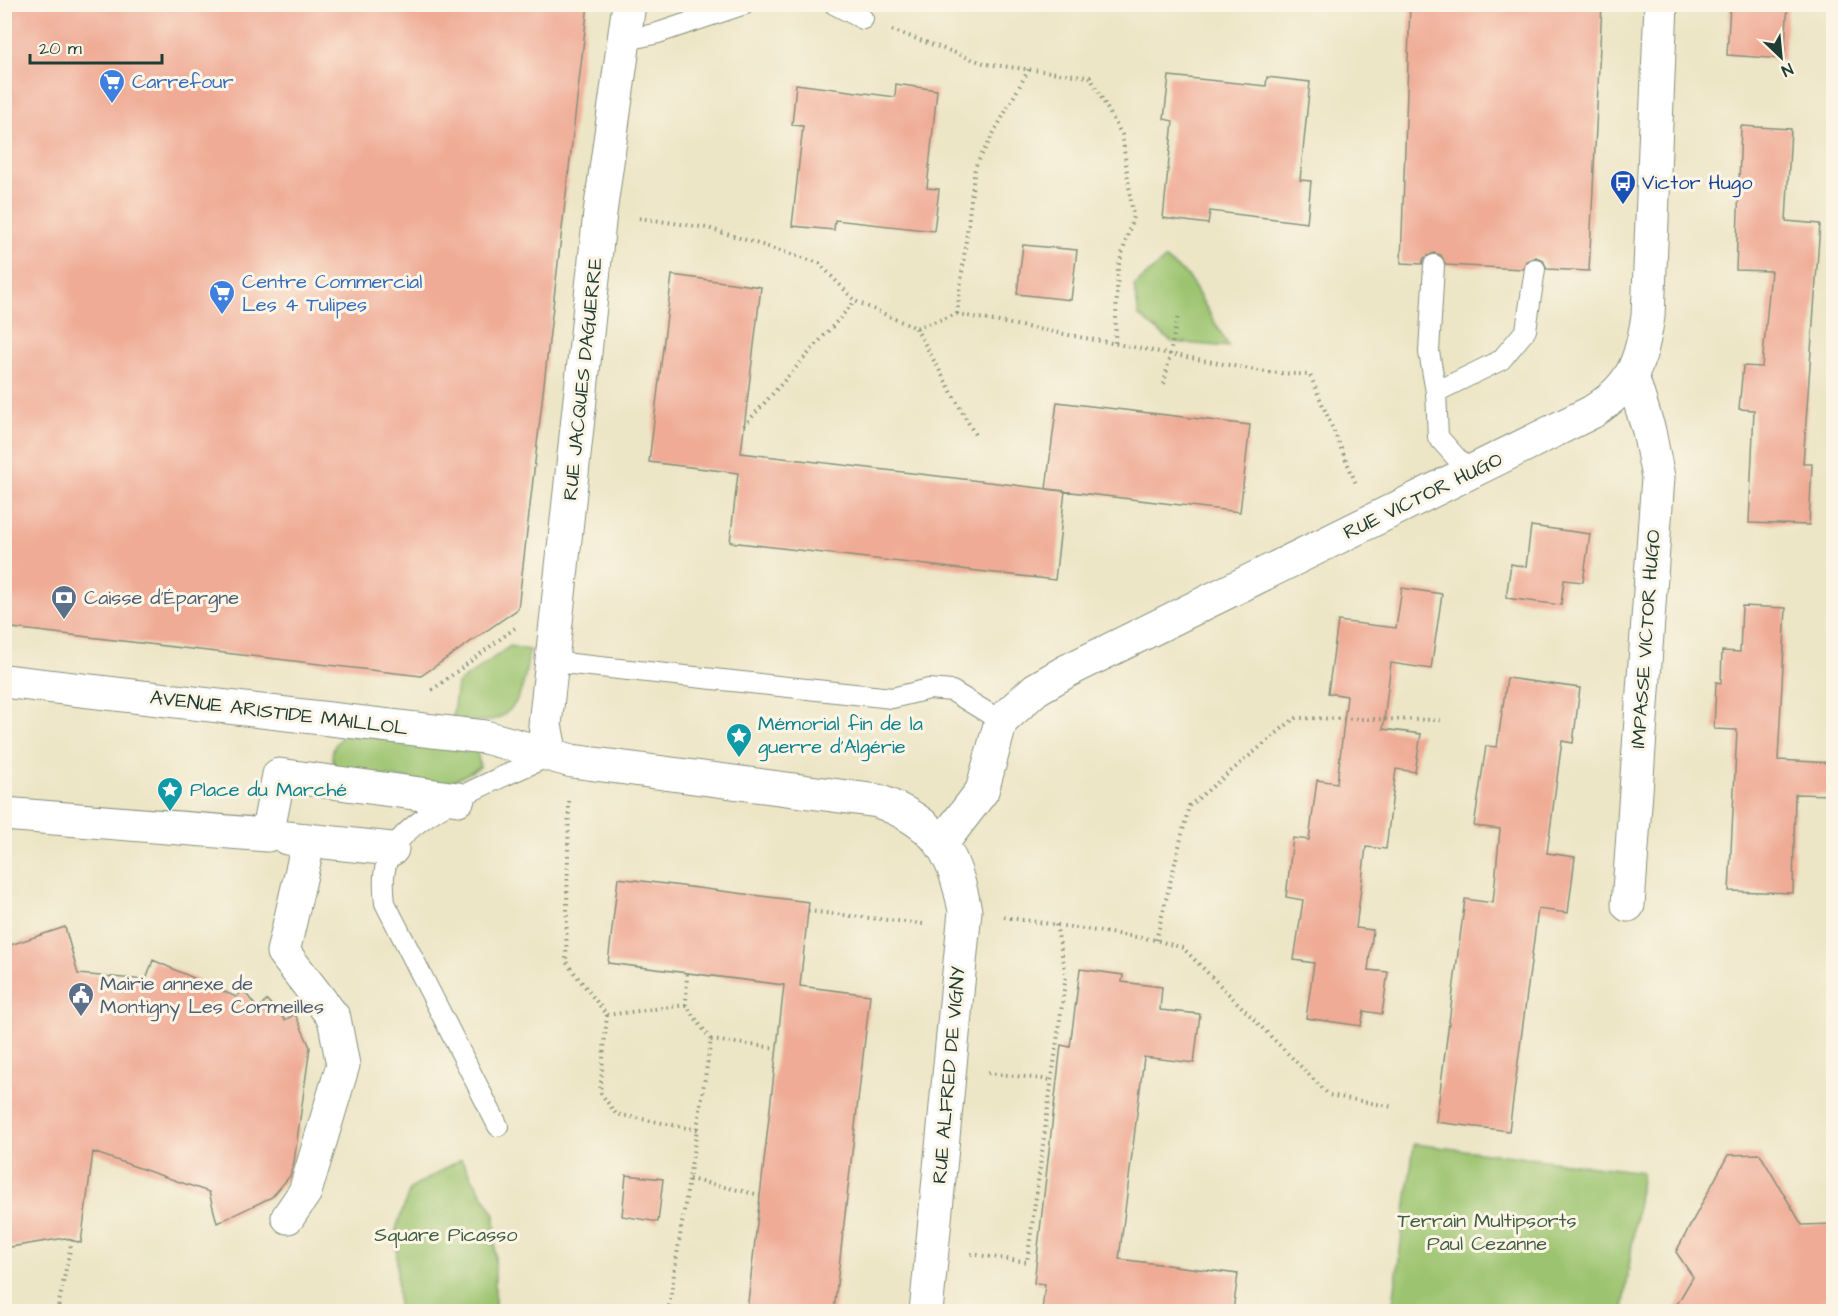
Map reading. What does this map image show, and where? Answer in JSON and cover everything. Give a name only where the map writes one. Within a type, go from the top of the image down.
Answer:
[{"type":"street","name":"RUE JACQUES DAGUERRE","points":[[551,755],[545,725],[600,213],[629,4]]},
{"type":"street","name":"RUE VICTOR HUGO","points":[[1001,722],[1036,689],[1067,670],[1470,473],[1592,412],[1613,398],[1632,376],[1640,357],[1648,316],[1660,4]]},
{"type":"street","name":"IMPASSE VICTOR HUGO","points":[[1628,905],[1658,477],[1632,376]]},
{"type":"street","name":"AVENUE ARISTIDE MAILLOL","points":[[4,681],[484,737],[573,761],[878,801],[903,811],[927,825],[942,843]]},
{"type":"street","points":[[942,843],[982,791],[1001,722]]},
{"type":"street","points":[[267,835],[279,775],[458,800]]},
{"type":"street","points":[[4,814],[267,835],[392,849]]},
{"type":"street","points":[[288,1218],[305,1192],[342,1065],[334,1018],[283,952],[309,840]]},
{"type":"street","name":"RUE ALFRED DE VIGNY","points":[[926,1311],[964,920],[960,884],[942,843]]},
{"type":"lane","points":[[623,41],[658,33],[745,4]]},
{"type":"lane","points":[[834,4],[863,19]]},
{"type":"lane","points":[[1434,265],[1429,352],[1436,392],[1438,437],[1470,473]]},
{"type":"lane","points":[[1436,392],[1501,360],[1526,330],[1535,269]]},
{"type":"lane","points":[[553,662],[892,698],[929,689],[952,691],[1001,722]]},
{"type":"lane","points":[[498,1126],[385,903],[382,878],[392,849],[423,817],[551,755]]},
{"type":"path","points":[[863,19],[986,64],[1090,77],[1122,135],[1133,216],[1118,268],[1115,343]]},
{"type":"path","points":[[957,314],[975,167],[1029,69]]},
{"type":"path","points":[[600,213],[708,228],[819,263],[855,301],[916,328],[975,435]]},
{"type":"path","points":[[744,426],[855,301]]},
{"type":"path","points":[[916,328],[957,314],[1266,372],[1311,375],[1372,521]]},
{"type":"path","points":[[1164,384],[1178,315]]},
{"type":"path","points":[[1156,940],[1189,806],[1295,718],[1442,720]]},
{"type":"path","points":[[570,797],[566,962],[607,1015],[600,1092],[616,1114],[698,1130]]},
{"type":"path","points":[[808,911],[1056,924],[1156,940],[1183,948],[1329,1095],[1394,1107]]},
{"type":"path","points":[[932,1250],[1028,1262],[1066,975],[1056,924]]},
{"type":"path","points":[[668,1311],[711,1040],[687,1005],[687,972]]},
{"type":"path","points":[[607,1015],[687,1005]]},
{"type":"path","points":[[711,1040],[777,1048]]},
{"type":"path","points":[[950,1070],[1053,1080]]},
{"type":"path","points":[[689,1179],[760,1194]]},
{"type":"path","points":[[57,1311],[72,1240]]},
{"type":"green space","points":[[1165,259],[1188,276],[1229,347],[1172,342],[1139,316],[1134,286]]},
{"type":"green space","points":[[510,646],[529,650],[523,684],[514,704],[498,718],[486,721],[452,721],[457,684]]},
{"type":"green space","points":[[345,733],[477,751],[480,767],[448,784],[338,770],[332,755],[337,742]]},
{"type":"green space","name":"Terrain Multipsorts Paul Cezanne","points":[[1414,1144],[1642,1172],[1623,1311],[1392,1311]]},
{"type":"green space","name":"Square Picasso","points":[[461,1159],[495,1215],[495,1311],[398,1311],[396,1229],[410,1189]]},
{"type":"building","name":"Centre Commercial Les 4 Tulipes","points":[[4,4],[588,4],[518,609],[421,676],[4,627]]},
{"type":"building","points":[[1410,4],[1602,4],[1589,271],[1547,269],[1543,260],[1536,257],[1526,261],[1523,269],[1446,265],[1441,255],[1434,253],[1424,258],[1422,264],[1401,263]]},
{"type":"building","points":[[1730,4],[1788,4],[1784,59],[1727,55]]},
{"type":"building","points":[[1169,76],[1266,86],[1267,77],[1310,82],[1300,180],[1311,181],[1307,223],[1210,211],[1208,224],[1163,218],[1173,121],[1164,119]]},
{"type":"building","points":[[796,84],[895,97],[896,84],[937,90],[927,188],[939,189],[934,231],[835,220],[834,230],[792,226],[803,126],[792,125]]},
{"type":"building","points":[[1741,126],[1791,129],[1786,221],[1820,224],[1803,464],[1812,464],[1809,525],[1749,523],[1754,410],[1739,409],[1743,366],[1762,367],[1771,271],[1736,270]]},
{"type":"building","points":[[1023,245],[1077,250],[1071,300],[1017,294]]},
{"type":"building","points":[[672,275],[761,287],[741,453],[1065,491],[1055,580],[730,542],[738,473],[649,462]]},
{"type":"building","points":[[1057,402],[1250,425],[1240,512],[1046,489]]},
{"type":"building","points":[[1531,526],[1590,534],[1583,582],[1564,580],[1561,605],[1506,598],[1511,564],[1526,567]]},
{"type":"building","points":[[1402,588],[1442,594],[1431,669],[1391,663],[1383,729],[1421,734],[1415,772],[1396,769],[1386,849],[1366,847],[1356,928],[1373,930],[1368,970],[1388,972],[1382,1014],[1364,1011],[1361,1026],[1306,1018],[1314,963],[1294,960],[1303,900],[1286,897],[1293,838],[1309,840],[1317,780],[1337,783],[1347,696],[1328,693],[1338,621],[1396,628]]},
{"type":"building","points":[[1742,606],[1786,608],[1778,760],[1833,763],[1833,795],[1795,794],[1793,893],[1729,891],[1737,730],[1714,729],[1716,682],[1721,683],[1722,651],[1740,652]]},
{"type":"building","points":[[1507,678],[1580,688],[1573,743],[1562,741],[1547,853],[1575,857],[1568,913],[1538,909],[1509,1131],[1436,1122],[1465,899],[1493,903],[1500,829],[1474,826],[1486,746],[1497,747]]},
{"type":"building","points":[[618,878],[809,902],[800,986],[870,995],[834,1311],[747,1311],[784,985],[608,963]]},
{"type":"building","points":[[65,927],[78,974],[146,980],[153,960],[236,997],[244,991],[258,1009],[267,1000],[285,1020],[295,1014],[310,1047],[294,1162],[290,1176],[272,1197],[217,1223],[209,1192],[93,1152],[81,1243],[65,1238],[4,1248],[4,947]]},
{"type":"building","points":[[1080,969],[1123,975],[1122,982],[1162,987],[1160,1010],[1200,1014],[1194,1063],[1144,1057],[1119,1259],[1238,1274],[1233,1311],[1042,1311],[1045,1284],[1034,1283],[1061,1045],[1070,1047]]},
{"type":"building","points":[[1760,1154],[1802,1225],[1833,1224],[1833,1311],[1673,1311],[1693,1277],[1676,1252],[1728,1155]]},
{"type":"building","points":[[626,1175],[663,1179],[658,1222],[622,1216]]},
{"type":"place","name":"Carrefour","points":[[112,105]]},
{"type":"place","name":"Victor Hugo","points":[[1623,206]]},
{"type":"place","name":"Centre Commercial Les 4 Tulipes","points":[[222,316]]},
{"type":"place","name":"Caisse d'Épargne","points":[[64,621]]},
{"type":"place","name":"Mémorial fin de la guerre d'Algérie","points":[[739,759]]},
{"type":"place","name":"Place du Marché","points":[[170,813]]},
{"type":"place","name":"Mairie annexe de Montigny Les Cormeilles","points":[[81,1018]]}]
